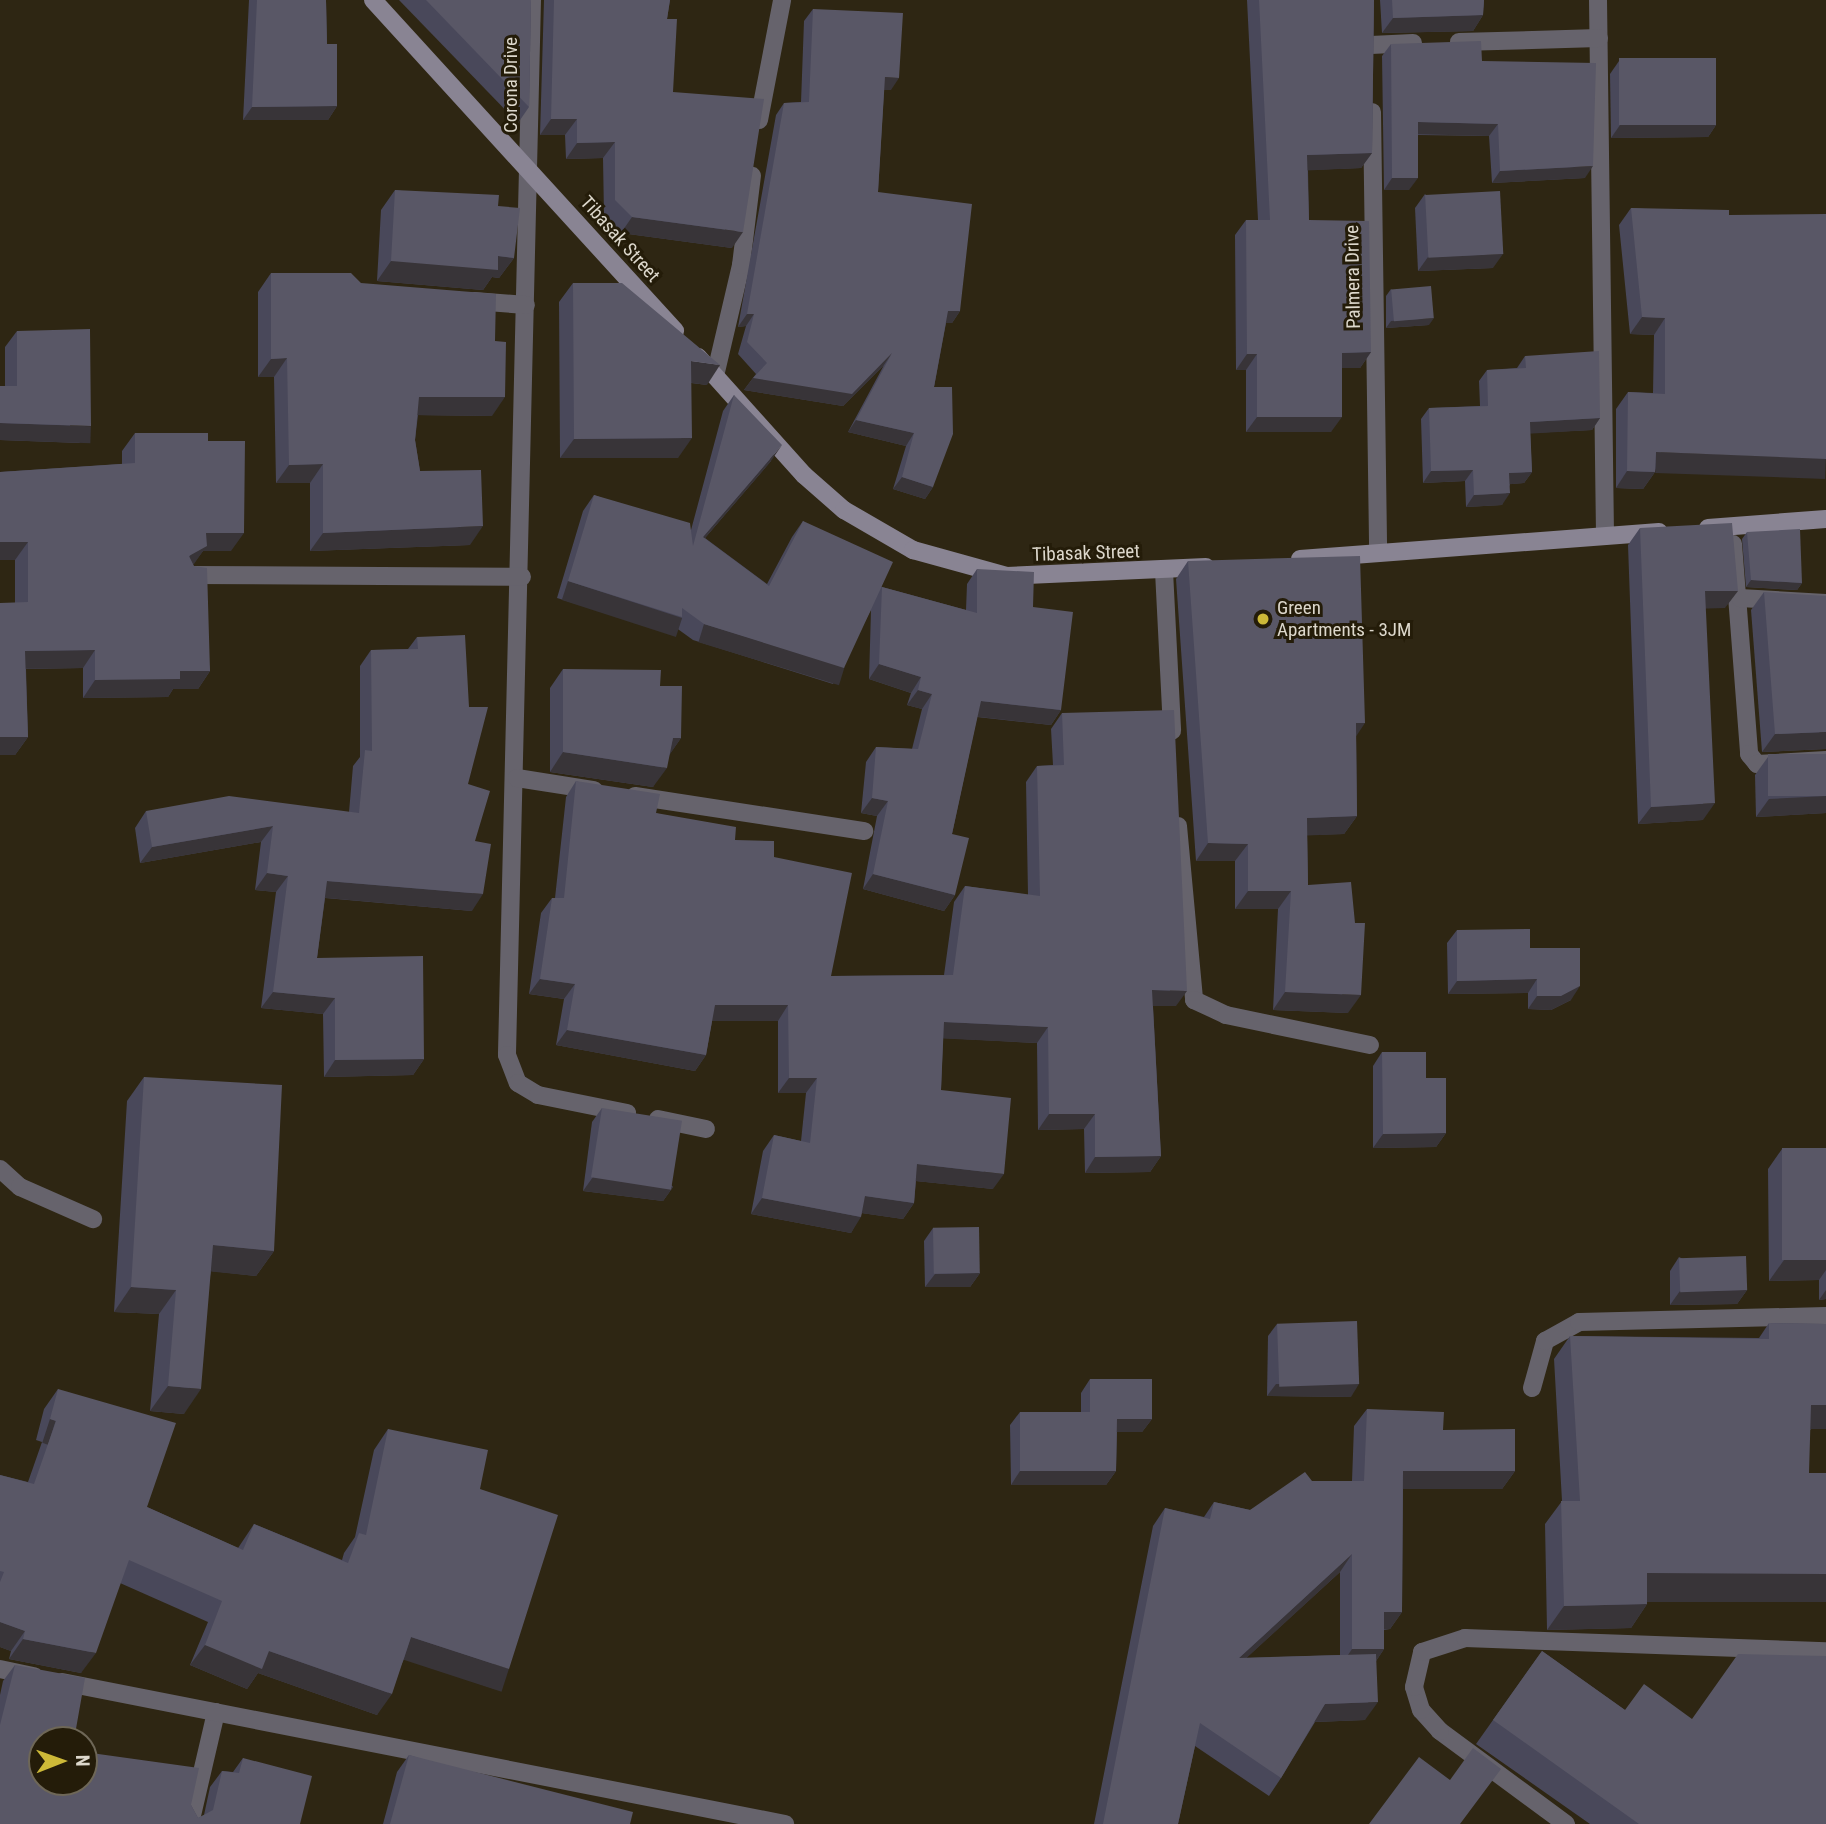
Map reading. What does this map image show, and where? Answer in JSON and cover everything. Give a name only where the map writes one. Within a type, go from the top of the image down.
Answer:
[{"type":"street","name":"Tibasak Street","points":[[373,0],[532,171],[715,376],[844,510],[913,550],[1007,576],[1231,565]]},
{"type":"street","name":"Corona Drive","points":[[532,0],[532,171],[526,305],[517,778],[507,1055],[518,1083],[538,1095],[706,1129]]},
{"type":"street","points":[[715,376],[741,265],[756,143],[782,0]]},
{"type":"street","points":[[1598,0],[1605,536]]},
{"type":"street","name":"Palmera Drive","points":[[1371,22],[1378,553]]},
{"type":"street","points":[[1371,45],[1599,38]]},
{"type":"street","points":[[458,300],[526,305]]},
{"type":"street","points":[[1285,561],[1826,519]]},
{"type":"street","points":[[1730,527],[1740,598],[1752,761],[1826,760]]},
{"type":"street","points":[[1164,570],[1172,745]]},
{"type":"street","points":[[188,575],[522,577]]},
{"type":"street","points":[[1740,598],[1826,603]]},
{"type":"street","points":[[517,778],[864,831]]},
{"type":"street","points":[[1176,799],[1194,1000],[1226,1015],[1370,1045]]},
{"type":"street","points":[[0,1169],[20,1186],[93,1219]]},
{"type":"street","points":[[1532,1388],[1545,1341],[1579,1322],[1826,1317]]},
{"type":"street","points":[[1566,1824],[1440,1731],[1421,1710],[1414,1687],[1422,1652],[1465,1637],[1826,1651]]},
{"type":"street","points":[[0,1669],[785,1824]]},
{"type":"street","points":[[190,1824],[216,1712]]},
{"type":"building","points":[[257,0],[326,0],[327,44],[337,44],[337,106],[252,107]]},
{"type":"building","points":[[426,0],[531,0],[529,107]]},
{"type":"building","points":[[554,0],[670,0],[667,19],[677,19],[673,92],[764,99],[743,232],[632,217],[615,200],[615,142],[577,143],[577,119],[551,119]]},
{"type":"building","points":[[1259,0],[1374,0],[1372,153],[1307,155],[1309,220],[1369,221],[1371,352],[1342,353],[1342,417],[1257,417],[1257,354],[1247,354],[1246,220],[1270,220]]},
{"type":"building","points":[[1392,0],[1484,0],[1483,15],[1393,18]]},
{"type":"building","points":[[813,9],[903,13],[899,78],[885,77],[878,192],[972,204],[960,311],[948,311],[934,387],[952,387],[953,434],[933,487],[902,477],[914,433],[856,420],[892,353],[852,394],[753,378],[767,363],[747,342],[754,314],[747,314],[784,103],[809,102]]},
{"type":"building","points":[[1481,41],[1482,61],[1596,63],[1593,166],[1500,171],[1498,124],[1418,122],[1418,178],[1392,178],[1391,44]]},
{"type":"building","points":[[1619,58],[1716,58],[1716,125],[1619,125]]},
{"type":"building","points":[[395,190],[499,195],[498,206],[520,208],[514,258],[498,256],[498,270],[391,261]]},
{"type":"building","points":[[1500,191],[1503,254],[1428,258],[1425,195]]},
{"type":"building","points":[[1631,208],[1729,210],[1729,215],[1826,214],[1826,459],[1656,452],[1655,472],[1627,471],[1628,392],[1665,394],[1665,318],[1642,317]]},
{"type":"building","points":[[271,273],[351,273],[361,283],[496,294],[495,341],[506,342],[505,397],[419,397],[415,440],[420,471],[481,470],[483,526],[323,533],[323,464],[289,465],[287,358],[271,359]]},
{"type":"building","points":[[573,283],[622,283],[720,365],[691,361],[692,438],[574,439]]},
{"type":"building","points":[[1431,286],[1434,318],[1394,321],[1391,289]]},
{"type":"building","points":[[90,329],[91,426],[0,423],[0,386],[17,386],[17,331]]},
{"type":"building","points":[[1599,351],[1600,418],[1530,422],[1532,472],[1509,473],[1510,493],[1474,495],[1473,470],[1431,471],[1429,408],[1488,406],[1487,370],[1526,368],[1525,356]]},
{"type":"building","points":[[734,395],[782,445],[703,537],[769,586],[803,521],[893,562],[844,668],[704,624],[682,608],[682,617],[568,581],[594,495],[690,523],[693,546]]},
{"type":"building","points":[[135,433],[208,433],[208,441],[245,441],[244,533],[206,533],[207,546],[189,556],[194,566],[207,568],[210,671],[180,671],[180,679],[95,680],[95,650],[25,651],[28,737],[0,737],[0,603],[28,602],[28,542],[0,542],[0,472],[135,463]]},
{"type":"building","points":[[1732,523],[1738,591],[1705,591],[1715,803],[1651,807],[1640,528]]},
{"type":"building","points":[[1800,529],[1802,583],[1751,580],[1747,532]]},
{"type":"building","points":[[1360,556],[1365,723],[1356,723],[1357,816],[1307,818],[1308,885],[1351,882],[1355,923],[1365,923],[1361,995],[1285,992],[1291,891],[1248,891],[1248,844],[1208,843],[1188,561]]},
{"type":"building","points":[[977,569],[1034,572],[1033,607],[1073,612],[1061,710],[981,701],[952,834],[969,838],[955,895],[873,874],[888,801],[872,798],[876,747],[918,749],[932,694],[918,690],[921,677],[879,664],[882,587],[977,613]]},
{"type":"building","points":[[1764,592],[1826,596],[1826,732],[1775,734]]},
{"type":"building","points":[[465,635],[469,707],[488,707],[468,784],[490,791],[475,841],[491,844],[483,894],[327,881],[317,958],[423,956],[424,1059],[335,1060],[335,998],[273,992],[288,876],[267,873],[273,826],[152,847],[146,811],[229,796],[359,813],[365,750],[372,751],[371,650],[418,649],[417,637]]},
{"type":"building","points":[[563,669],[661,670],[660,686],[682,686],[681,738],[673,738],[667,768],[563,752]]},
{"type":"building","points":[[1174,710],[1187,991],[1152,990],[1161,1156],[1095,1157],[1095,1114],[1049,1114],[1048,1027],[944,1022],[941,1090],[1011,1098],[1004,1174],[917,1164],[914,1203],[865,1196],[861,1217],[762,1198],[774,1135],[810,1143],[817,1078],[789,1078],[788,1005],[715,1005],[706,1055],[567,1030],[575,984],[540,979],[552,898],[564,898],[576,781],[660,794],[656,813],[736,827],[735,840],[774,841],[774,857],[852,873],[831,976],[953,975],[965,886],[1040,896],[1037,766],[1064,765],[1062,713]]},
{"type":"building","points":[[1768,754],[1826,754],[1826,796],[1768,796]]},
{"type":"building","points":[[1530,929],[1530,948],[1580,948],[1580,986],[1561,996],[1537,996],[1537,979],[1457,981],[1457,930]]},
{"type":"building","points":[[1382,1052],[1426,1052],[1426,1078],[1446,1078],[1446,1133],[1383,1134]]},
{"type":"building","points":[[144,1077],[282,1085],[274,1251],[213,1245],[201,1389],[168,1386],[176,1290],[131,1287]]},
{"type":"building","points":[[602,1108],[682,1121],[671,1190],[591,1177]]},
{"type":"building","points":[[1782,1148],[1826,1148],[1826,1260],[1782,1260]]},
{"type":"building","points":[[979,1227],[980,1273],[934,1274],[933,1228]]},
{"type":"building","points":[[1746,1256],[1747,1290],[1680,1292],[1679,1258]]},
{"type":"building","points":[[1357,1321],[1359,1384],[1279,1387],[1277,1324]]},
{"type":"building","points":[[1769,1323],[1826,1324],[1826,1405],[1811,1405],[1809,1473],[1826,1473],[1826,1574],[1647,1573],[1647,1604],[1564,1606],[1561,1501],[1580,1501],[1570,1336],[1769,1339]]},
{"type":"building","points":[[1090,1379],[1152,1379],[1152,1419],[1117,1419],[1116,1471],[1020,1471],[1020,1412],[1090,1412]]},
{"type":"building","points":[[58,1389],[176,1423],[147,1507],[243,1550],[254,1524],[348,1563],[359,1533],[366,1535],[388,1429],[488,1450],[480,1489],[558,1515],[509,1669],[411,1637],[392,1694],[269,1651],[262,1669],[205,1645],[222,1601],[129,1560],[96,1653],[23,1639],[25,1631],[0,1622],[0,1582],[4,1572],[0,1571],[0,1475],[34,1484],[56,1421],[50,1419]]},
{"type":"building","points":[[1367,1409],[1444,1412],[1443,1430],[1515,1429],[1515,1471],[1403,1471],[1402,1612],[1384,1612],[1384,1649],[1352,1649],[1352,1554],[1239,1658],[1376,1654],[1378,1702],[1325,1704],[1281,1778],[1200,1723],[1178,1824],[1103,1824],[1165,1508],[1210,1519],[1214,1502],[1250,1510],[1305,1472],[1312,1481],[1364,1481]]},
{"type":"building","points":[[1542,1651],[1625,1710],[1644,1684],[1692,1719],[1738,1654],[1826,1656],[1826,1824],[1639,1824],[1493,1720]]},
{"type":"building","points":[[15,1665],[85,1678],[76,1726],[28,1726],[28,1796],[98,1796],[98,1754],[199,1768],[191,1805],[198,1818],[213,1810],[222,1771],[239,1773],[243,1758],[312,1776],[300,1824],[0,1824],[0,1725]]},
{"type":"building","points":[[1473,1748],[1501,1769],[1460,1824],[1369,1824],[1419,1757],[1450,1780]]},
{"type":"building","points":[[409,1755],[633,1812],[630,1824],[390,1824]]},
{"type":"place","name":"Green Apartments - 3JM","points":[[1263,619]]}]
